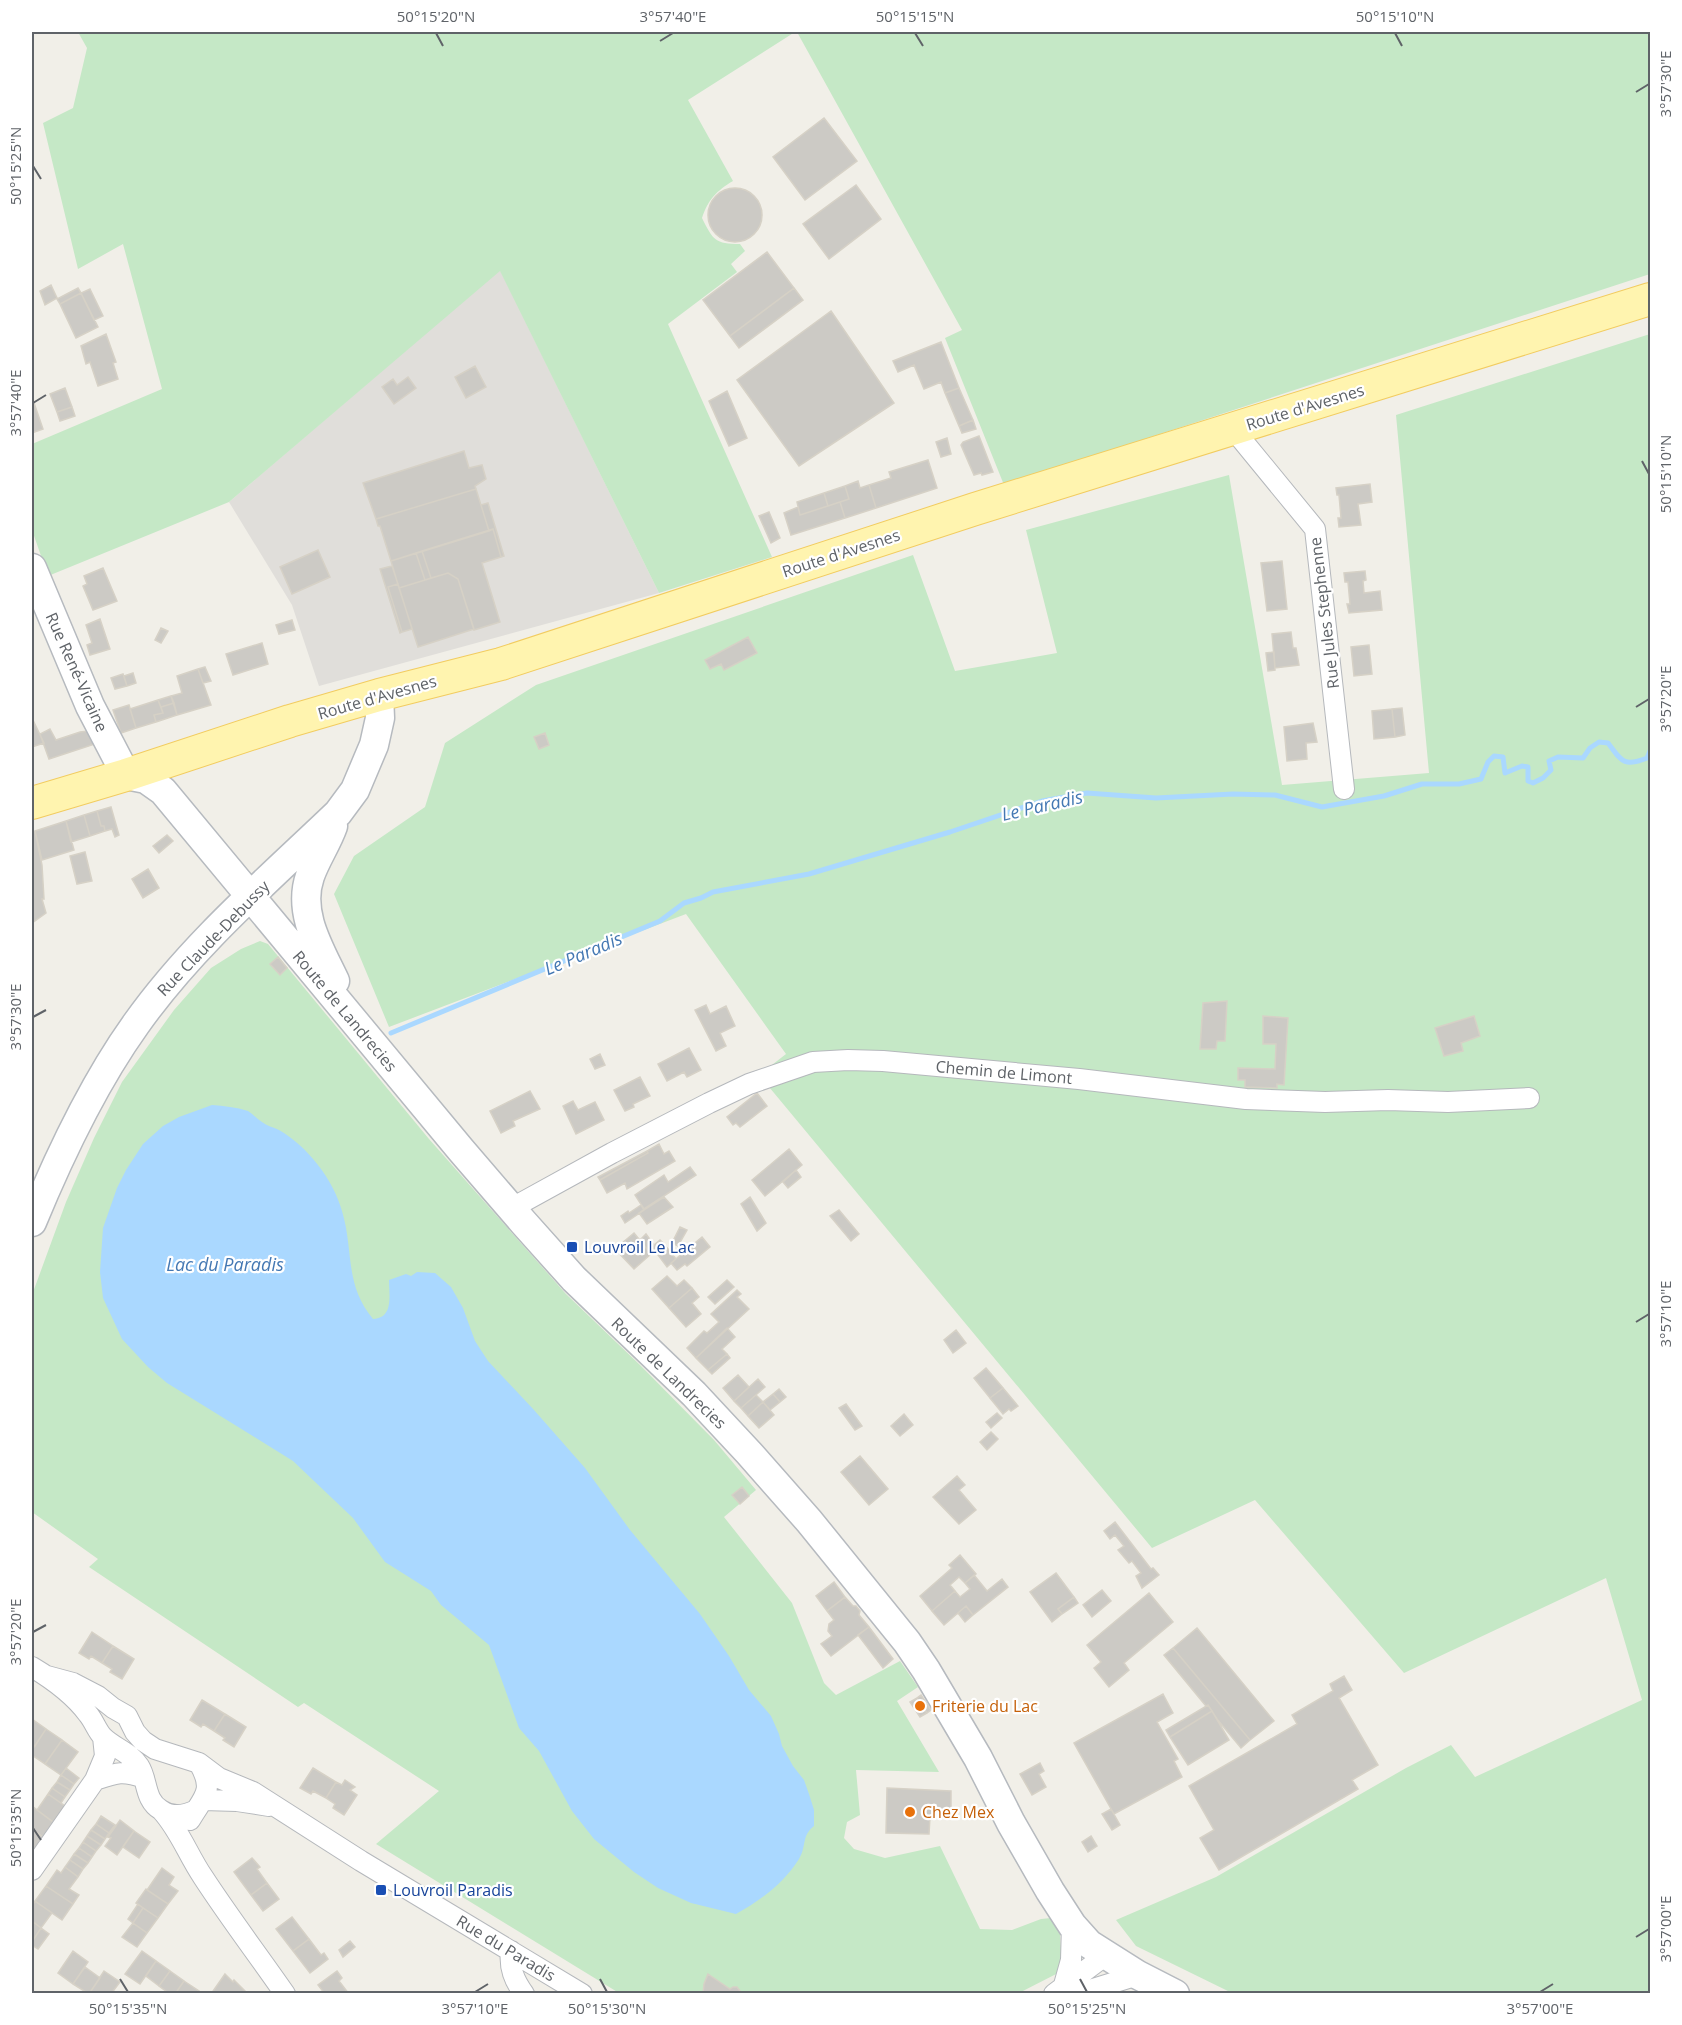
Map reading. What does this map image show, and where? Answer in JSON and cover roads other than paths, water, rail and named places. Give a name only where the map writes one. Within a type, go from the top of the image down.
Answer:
[{"type":"main road","name":"Route d'Avesnes","points":[[32,803],[379,695],[501,664],[963,513],[1650,299]]},
{"type":"main road","name":"Rue René-Vicaine","points":[[32,568],[90,706],[126,775]]},
{"type":"main road","name":"Rue Claude-Debussy","points":[[32,1222],[77,1124],[135,1024],[185,963],[338,813],[355,790],[374,745],[380,718],[379,695]]},
{"type":"main road","name":"Route de Landrecies","points":[[126,775],[146,779],[163,790],[354,1021],[574,1279],[686,1386],[749,1453],[808,1521],[907,1642],[926,1670],[972,1748],[1050,1892],[1072,1925],[1089,1944],[1137,1975],[1175,1994]]},
{"type":"main road","points":[[338,813],[328,840],[310,876],[306,896],[307,915],[313,934],[354,1021]]},
{"type":"street","name":"Rue Jules Stephenne","points":[[1233,429],[1315,530],[1344,789]]},
{"type":"street","name":"Chemin de Limont","points":[[512,1208],[709,1103],[749,1084],[813,1062],[883,1060],[1258,1099],[1325,1102],[1388,1100],[1448,1102],[1529,1098]]},
{"type":"street","points":[[39,1671],[78,1703],[89,1714],[99,1731],[135,1760],[141,1769],[147,1792],[154,1805],[174,1825],[203,1878],[285,1994]]},
{"type":"street","name":"Rue du Paradis","points":[[39,1671],[73,1683],[98,1696],[127,1716],[135,1732],[149,1745],[199,1763],[219,1778],[253,1792],[352,1855],[582,1994]]},
{"type":"street","points":[[32,1870],[95,1780],[105,1756],[99,1731],[100,1713],[113,1708]]},
{"type":"street","points":[[184,1843],[186,1828],[207,1789],[207,1778],[199,1763]]},
{"type":"street","points":[[95,1780],[113,1773],[133,1774],[144,1778]]},
{"type":"street","name":"Rue du Paradis","points":[[162,1812],[183,1816],[199,1805],[237,1801],[277,1807]]},
{"type":"street","points":[[1059,1989],[1071,1960],[1072,1925]]},
{"type":"street","points":[[511,1951],[509,1964],[524,1994]]},
{"type":"street","points":[[1059,1989],[1106,1955]]},
{"type":"street","points":[[1083,1994],[1137,1975]]},
{"type":"water","name":"Lac du Paradis","points":[[212,1105],[248,1111],[290,1137],[318,1165],[338,1199],[346,1226],[354,1280],[364,1306],[373,1319],[380,1318],[387,1310],[389,1280],[406,1274],[411,1276],[417,1272],[435,1273],[451,1287],[463,1308],[475,1341],[488,1361],[585,1468],[630,1530],[700,1614],[749,1690],[771,1716],[782,1746],[804,1780],[814,1810],[814,1826],[807,1834],[799,1859],[793,1868],[779,1883],[754,1903],[736,1914],[691,1903],[658,1888],[634,1872],[594,1839],[572,1811],[539,1751],[519,1728],[489,1645],[441,1605],[431,1591],[385,1562],[353,1518],[293,1461],[167,1383],[148,1367],[122,1339],[103,1298],[100,1272],[103,1228],[117,1188],[143,1144],[163,1126],[179,1117]]},
{"type":"waterway","name":"Le Paradis","points":[[391,1033],[660,921],[684,903],[713,892],[809,874],[950,832],[1042,801],[1087,793],[1156,798],[1233,794],[1275,795],[1322,807],[1384,796],[1422,784],[1459,784],[1481,779],[1488,762],[1494,756],[1503,757],[1505,773],[1522,766],[1528,767],[1528,781],[1533,783],[1543,778],[1551,770],[1549,761],[1558,757],[1583,758],[1590,748],[1599,742],[1608,743],[1623,761],[1628,762],[1647,758],[1650,751]]},
{"type":"place","name":"Louvroil Le Lac","points":[[572,1247]]},
{"type":"place","name":"Friterie du Lac","points":[[920,1706]]},
{"type":"place","name":"Chez Mex","points":[[910,1812]]},
{"type":"place","name":"Louvroil Paradis","points":[[381,1890]]}]
